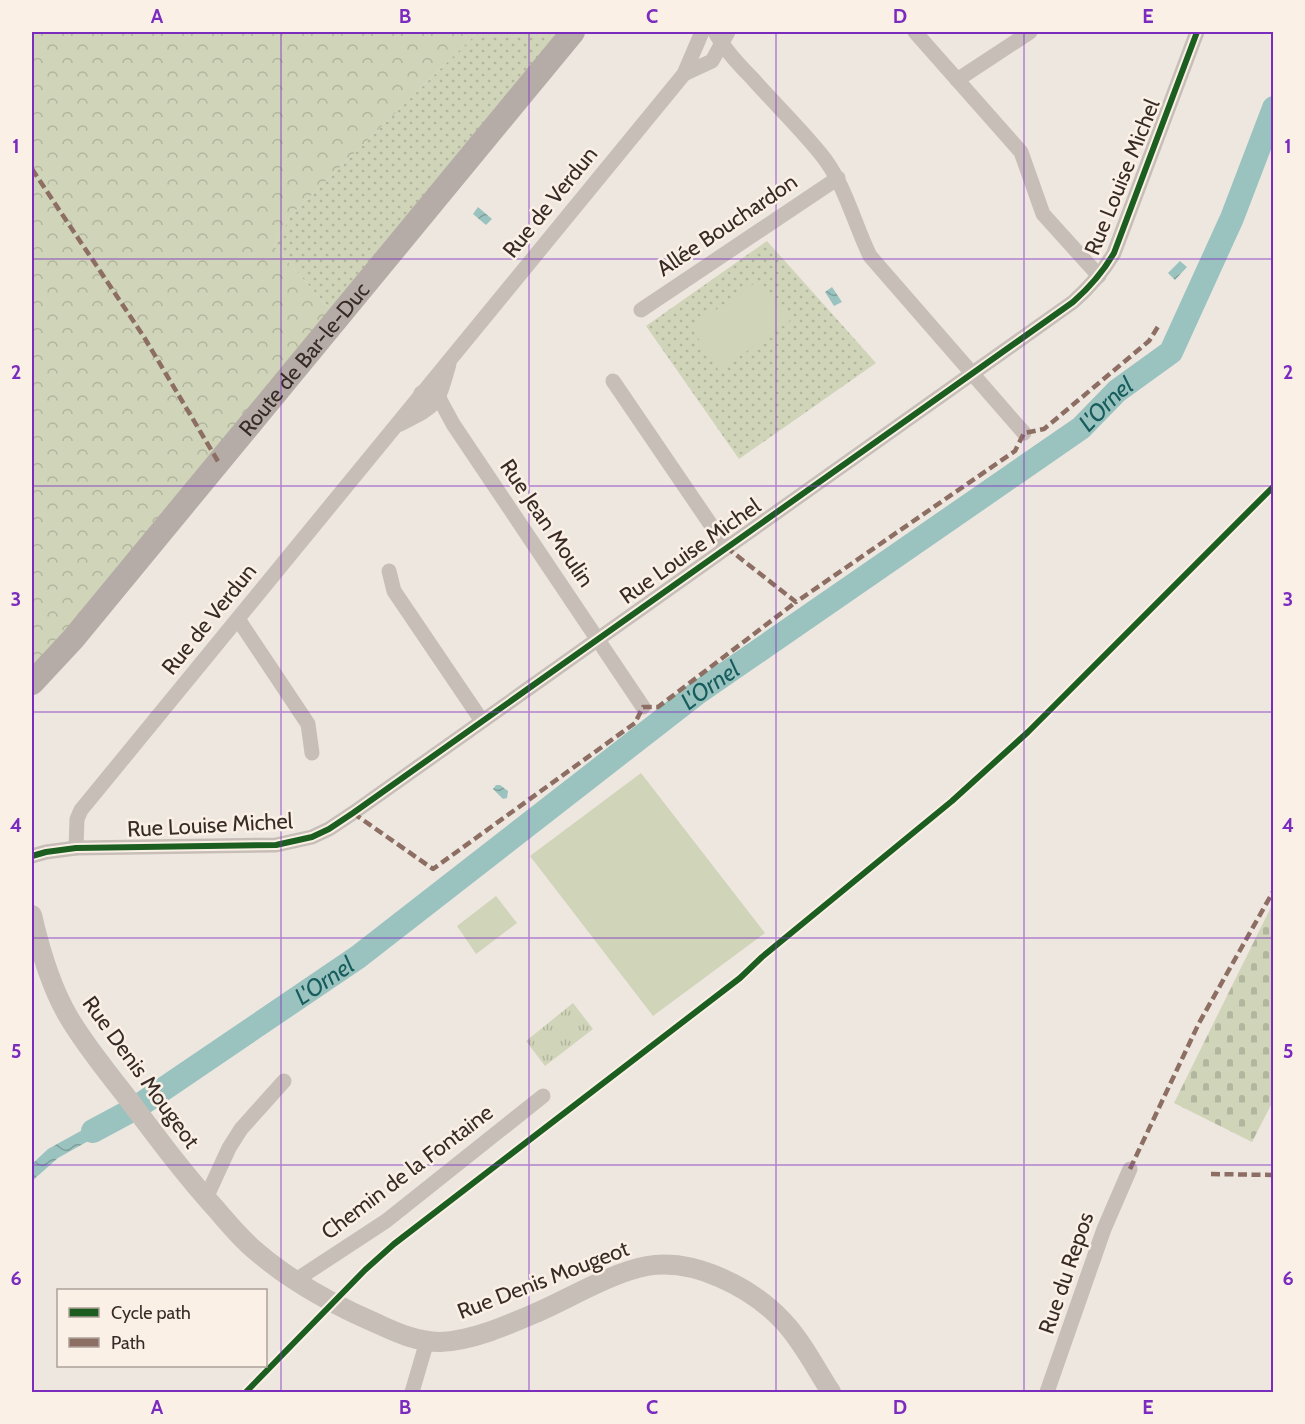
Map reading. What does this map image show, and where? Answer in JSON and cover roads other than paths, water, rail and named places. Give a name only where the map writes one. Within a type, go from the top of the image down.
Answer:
[{"type":"main road","name":"Route de Bar-le-Duc","points":[[32,683],[81,630],[573,32]]},
{"type":"street","points":[[915,32],[1021,152],[1044,214],[1100,276]]},
{"type":"street","points":[[957,80],[1030,32]]},
{"type":"street","name":"Rue Louise Michel","points":[[32,856],[76,848],[276,845],[312,837],[353,813],[1073,302],[1100,276],[1122,235],[1197,32]]},
{"type":"street","points":[[716,34],[736,61],[821,153],[837,178],[870,256],[1024,433]]},
{"type":"street","name":"Rue de Verdun","points":[[684,74],[712,61],[716,34]]},
{"type":"street","name":"Rue de Verdun","points":[[76,848],[77,819],[81,810],[716,34]]},
{"type":"street","name":"Allée Bouchardon","points":[[641,310],[837,178]]},
{"type":"street","name":"Rue de Verdun","points":[[396,426],[434,404],[451,358]]},
{"type":"street","points":[[614,381],[726,547]]},
{"type":"street","points":[[421,393],[434,404]]},
{"type":"street","name":"Rue Jean Moulin","points":[[434,404],[453,424],[643,707]]},
{"type":"street","points":[[388,571],[394,591],[482,721]]},
{"type":"street","points":[[238,619],[308,724],[312,753]]},
{"type":"street","name":"Rue Denis Mougeot","points":[[32,915],[34,936],[69,1017],[140,1115],[206,1198],[255,1251],[296,1280],[362,1317],[394,1331],[427,1341],[441,1342],[463,1339],[503,1326],[646,1266],[675,1266],[701,1271],[753,1296],[784,1322],[831,1392]]},
{"type":"street","points":[[206,1198],[229,1148],[241,1129],[284,1081]]},
{"type":"street","name":"Chemin de la Fontaine","points":[[296,1280],[386,1221],[543,1096]]},
{"type":"street","name":"Rue du Repos","points":[[1047,1392],[1104,1229],[1130,1168]]},
{"type":"street","points":[[412,1392],[427,1341]]},
{"type":"water","points":[[478,207],[492,219],[486,225],[473,214]]},
{"type":"water","points":[[1180,261],[1187,267],[1175,280],[1168,273]]},
{"type":"water","points":[[832,287],[842,302],[834,306],[825,292]]},
{"type":"water","points":[[496,785],[508,791],[507,798],[503,799],[493,789]]},
{"type":"water","points":[[117,1111],[126,1120],[58,1158],[32,1181],[32,1164],[48,1149]]},
{"type":"waterway","name":"L'Ornel","points":[[93,1131],[134,1109],[358,957],[696,694],[1081,428],[1117,391],[1171,352],[1232,218],[1274,108]]}]
